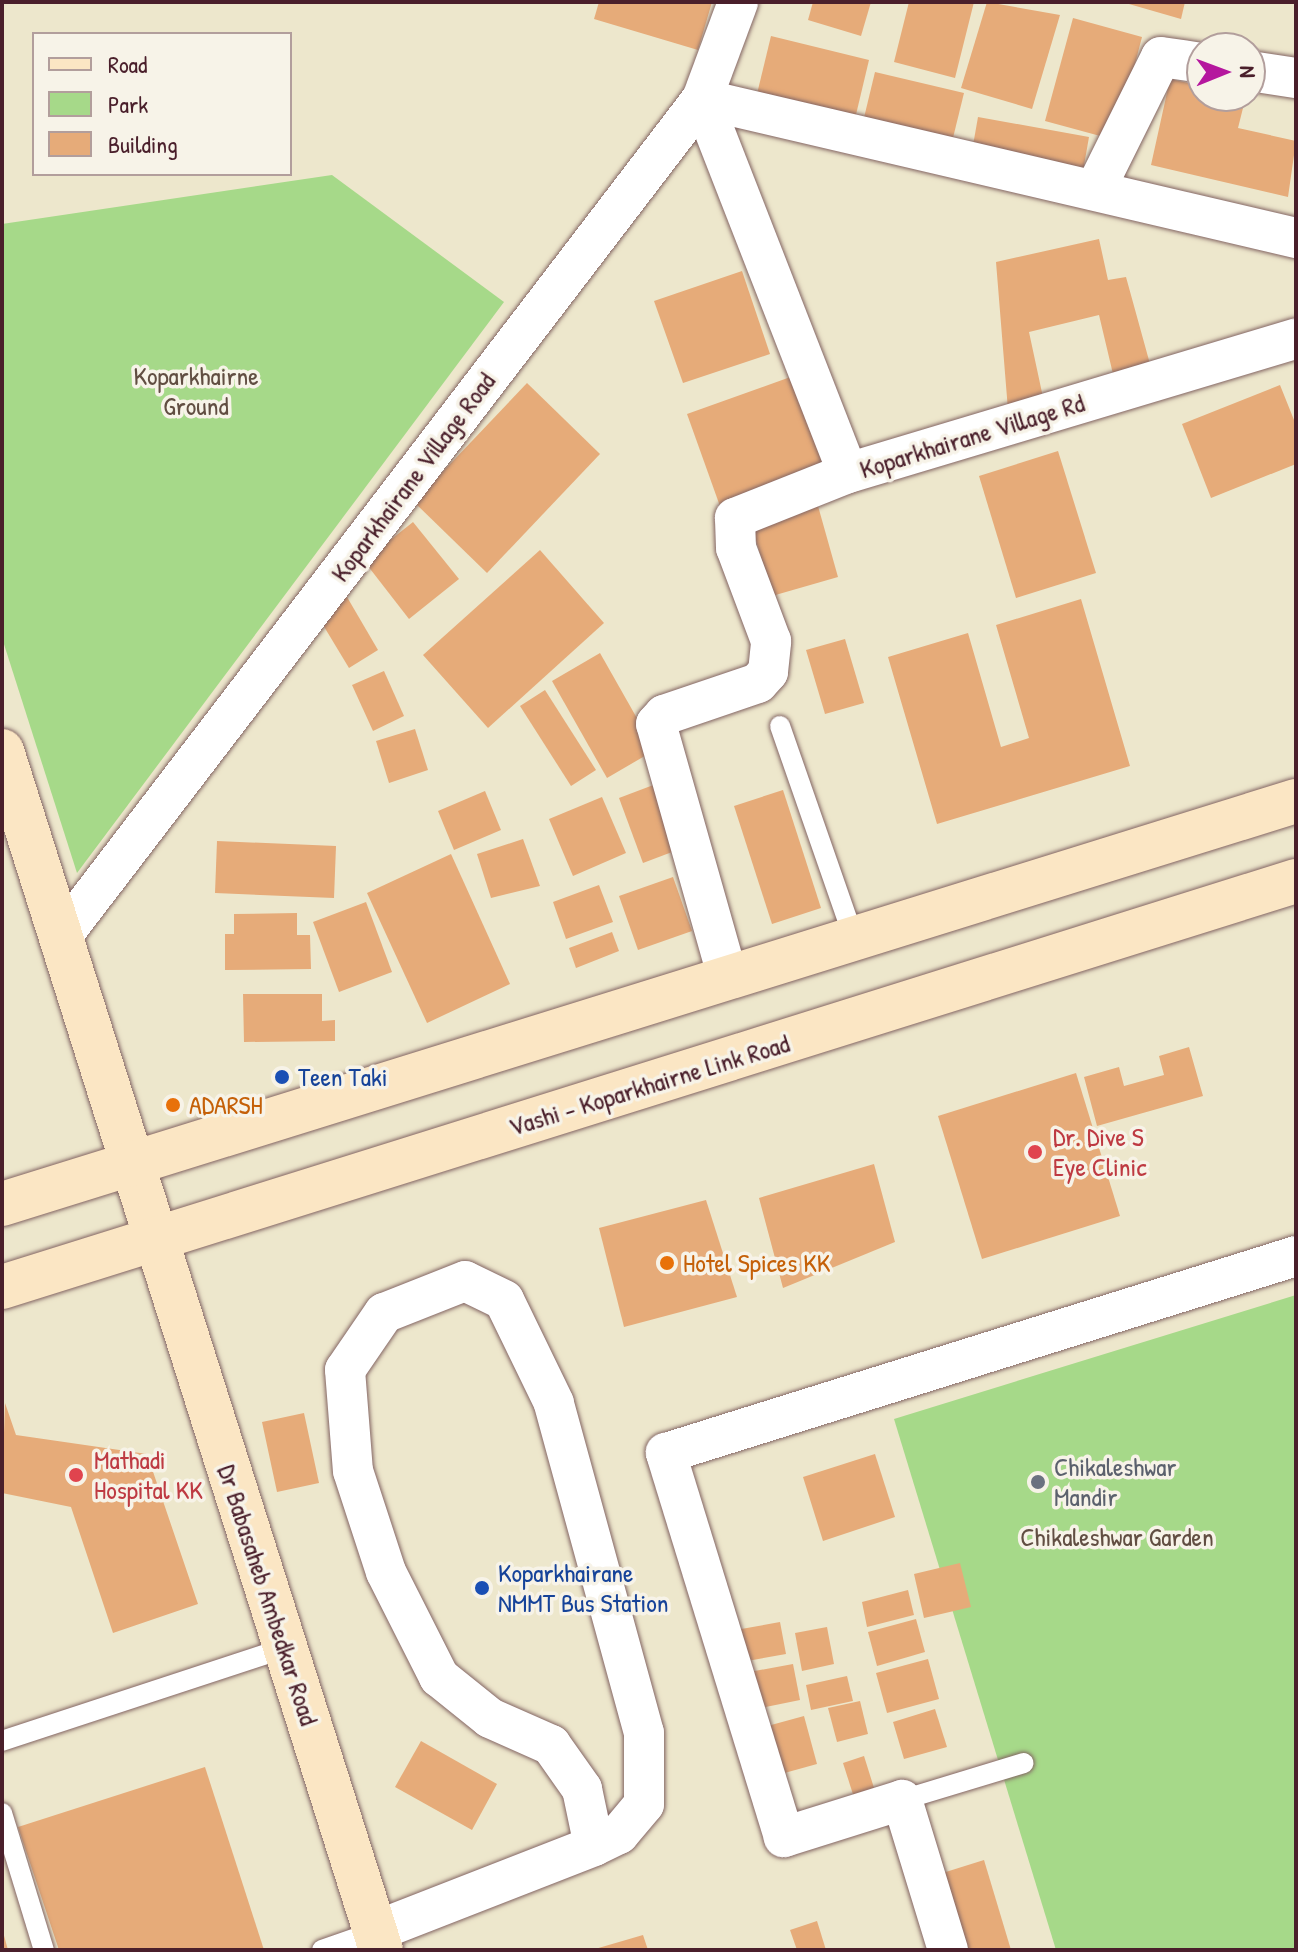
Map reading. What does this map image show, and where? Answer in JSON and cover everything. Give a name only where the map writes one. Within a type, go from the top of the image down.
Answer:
[{"type":"main road","name":"Dr Babasaheb Ambedkar Road","points":[[2,751],[378,1941]]},
{"type":"main road","points":[[2,1204],[1296,801]]},
{"type":"main road","name":"Vashi - Koparkhairne Link Road","points":[[2,1287],[1296,881]]},
{"type":"street","name":"Koparkhairane Village Road","points":[[61,937],[702,99],[738,2]]},
{"type":"street","points":[[1096,188],[1161,57],[1186,61]]},
{"type":"street","points":[[1266,73],[1296,78]]},
{"type":"street","points":[[702,99],[1096,188],[1296,238]]},
{"type":"street","name":"Koparkhairane Village Rd","points":[[702,99],[848,473],[1296,339]]},
{"type":"street","points":[[728,978],[656,724],[664,715],[758,683],[768,672],[771,641],[736,548],[735,518],[848,473]]},
{"type":"street","points":[[948,1950],[902,1800],[784,1837],[666,1453],[1296,1256]]},
{"type":"street","points":[[378,1941],[594,1846],[619,1834],[644,1804],[644,1733],[554,1403],[504,1300],[465,1281],[384,1313],[345,1370],[353,1471],[386,1572],[439,1677],[490,1718],[551,1745],[582,1789],[594,1846]]},
{"type":"lane","points":[[780,726],[854,939]]},
{"type":"lane","points":[[2,1741],[285,1648]]},
{"type":"lane","points":[[902,1800],[1024,1763]]},
{"type":"lane","points":[[2,1813],[44,1950]]},
{"type":"lane","points":[[322,1950],[378,1941]]},
{"type":"green space","name":"Koparkhairne Ground","points":[[332,175],[504,302],[77,873],[2,638],[2,224]]},
{"type":"green space","name":"Chikaleshwar Garden","points":[[1296,1295],[1296,1950],[1056,1950],[894,1419]]},
{"type":"building","points":[[599,2],[712,2],[698,50],[594,19]]},
{"type":"building","points":[[813,2],[871,2],[861,36],[808,20]]},
{"type":"building","points":[[909,2],[974,2],[955,78],[894,62]]},
{"type":"building","points":[[987,2],[1060,15],[1032,109],[961,88]]},
{"type":"building","points":[[1122,2],[1185,2],[1181,19]]},
{"type":"building","points":[[1073,18],[1142,37],[1115,140],[1045,121]]},
{"type":"building","points":[[771,36],[869,60],[854,123],[756,98]]},
{"type":"building","points":[[875,72],[964,93],[951,146],[862,126]]},
{"type":"building","points":[[1170,79],[1186,82],[1186,112],[1242,112],[1238,128],[1296,141],[1288,197],[1151,165]]},
{"type":"building","points":[[978,117],[1089,137],[1083,171],[972,151]]},
{"type":"building","points":[[1099,239],[1108,280],[1126,277],[1150,364],[1113,374],[1099,315],[1029,332],[1044,402],[1008,410],[996,262]]},
{"type":"building","points":[[742,271],[770,354],[683,383],[654,301]]},
{"type":"building","points":[[796,375],[830,470],[721,509],[687,414]]},
{"type":"building","points":[[527,383],[600,454],[487,573],[414,502]]},
{"type":"building","points":[[1280,385],[1296,425],[1296,464],[1211,498],[1182,424]]},
{"type":"building","points":[[1058,451],[1096,573],[1016,598],[979,476]]},
{"type":"building","points":[[818,506],[838,577],[772,596],[752,526]]},
{"type":"building","points":[[413,522],[459,579],[409,619],[364,561]]},
{"type":"building","points":[[540,550],[604,623],[488,728],[423,655]]},
{"type":"building","points":[[347,597],[378,650],[349,668],[317,615]]},
{"type":"building","points":[[1081,599],[1130,766],[937,824],[888,657],[968,633],[1001,747],[1029,738],[996,625]]},
{"type":"building","points":[[845,639],[864,703],[825,714],[806,650]]},
{"type":"building","points":[[600,653],[655,750],[607,778],[552,681]]},
{"type":"building","points":[[384,671],[404,716],[373,731],[352,685]]},
{"type":"building","points":[[545,690],[596,770],[571,786],[520,706]]},
{"type":"building","points":[[415,729],[428,770],[389,783],[376,741]]},
{"type":"building","points":[[656,784],[680,849],[643,863],[619,798]]},
{"type":"building","points":[[783,790],[821,908],[772,924],[734,806]]},
{"type":"building","points":[[485,791],[501,830],[454,850],[438,811]]},
{"type":"building","points":[[602,797],[626,853],[573,876],[549,819]]},
{"type":"building","points":[[523,839],[540,886],[491,898],[477,854]]},
{"type":"building","points":[[217,841],[336,846],[334,898],[215,893]]},
{"type":"building","points":[[451,854],[510,984],[427,1023],[367,893]]},
{"type":"building","points":[[673,877],[692,931],[638,950],[619,896]]},
{"type":"building","points":[[599,885],[613,922],[566,939],[553,902]]},
{"type":"building","points":[[366,902],[392,972],[339,992],[313,922]]},
{"type":"building","points":[[297,913],[297,935],[310,935],[311,969],[225,970],[225,934],[234,934],[234,914]]},
{"type":"building","points":[[612,932],[619,951],[576,968],[569,948]]},
{"type":"building","points":[[243,994],[322,994],[322,1021],[335,1020],[335,1041],[244,1042]]},
{"type":"building","points":[[1189,1047],[1203,1096],[1097,1126],[1084,1077],[1119,1067],[1124,1086],[1164,1075],[1159,1056]]},
{"type":"building","points":[[1076,1073],[1120,1216],[982,1259],[938,1116]]},
{"type":"building","points":[[874,1164],[895,1242],[783,1288],[759,1198]]},
{"type":"building","name":"Hotel Spices KK","points":[[706,1200],[737,1297],[624,1327],[599,1228]]},
{"type":"building","points":[[5,1403],[16,1435],[147,1454],[198,1604],[113,1633],[71,1507],[2,1493]]},
{"type":"building","points":[[304,1413],[319,1483],[277,1492],[262,1422]]},
{"type":"building","points":[[875,1454],[895,1517],[823,1541],[803,1477]]},
{"type":"building","points":[[960,1563],[971,1607],[924,1618],[914,1574]]},
{"type":"building","points":[[908,1590],[914,1615],[867,1627],[862,1602]]},
{"type":"building","points":[[916,1619],[925,1652],[877,1666],[868,1632]]},
{"type":"building","points":[[780,1622],[786,1654],[736,1663],[730,1631]]},
{"type":"building","points":[[827,1627],[834,1664],[802,1671],[795,1633]]},
{"type":"building","points":[[928,1659],[939,1699],[887,1713],[876,1673]]},
{"type":"building","points":[[793,1664],[800,1700],[756,1709],[749,1672]]},
{"type":"building","points":[[847,1676],[853,1701],[811,1710],[806,1685]]},
{"type":"building","points":[[860,1701],[868,1734],[837,1742],[828,1708]]},
{"type":"building","points":[[935,1709],[947,1747],[904,1759],[893,1722]]},
{"type":"building","points":[[804,1716],[817,1764],[770,1777],[757,1729]]},
{"type":"building","points":[[421,1741],[497,1784],[472,1830],[395,1787]]},
{"type":"building","points":[[864,1756],[879,1804],[858,1810],[843,1763]]},
{"type":"building","points":[[205,1767],[264,1950],[59,1950],[18,1827]]},
{"type":"building","points":[[984,1860],[1011,1950],[956,1950],[933,1876]]},
{"type":"building","points":[[817,1921],[826,1950],[797,1950],[790,1930]]},
{"type":"building","points":[[3,1932],[8,1950],[2,1950]]},
{"type":"building","points":[[643,1935],[648,1950],[595,1950],[595,1949]]},
{"type":"place","name":"Teen Taki","points":[[282,1077]]},
{"type":"place","name":"ADARSH","points":[[173,1105]]},
{"type":"place","name":"Dr. Dive S Eye Clinic","points":[[1035,1152]]},
{"type":"place","name":"Hotel Spices KK","points":[[667,1263]]},
{"type":"place","name":"Mathadi Hospital KK","points":[[76,1475]]},
{"type":"place","name":"Chikaleshwar Mandir","points":[[1038,1482]]},
{"type":"place","name":"Koparkhairane NMMT Bus Station","points":[[482,1588]]}]
